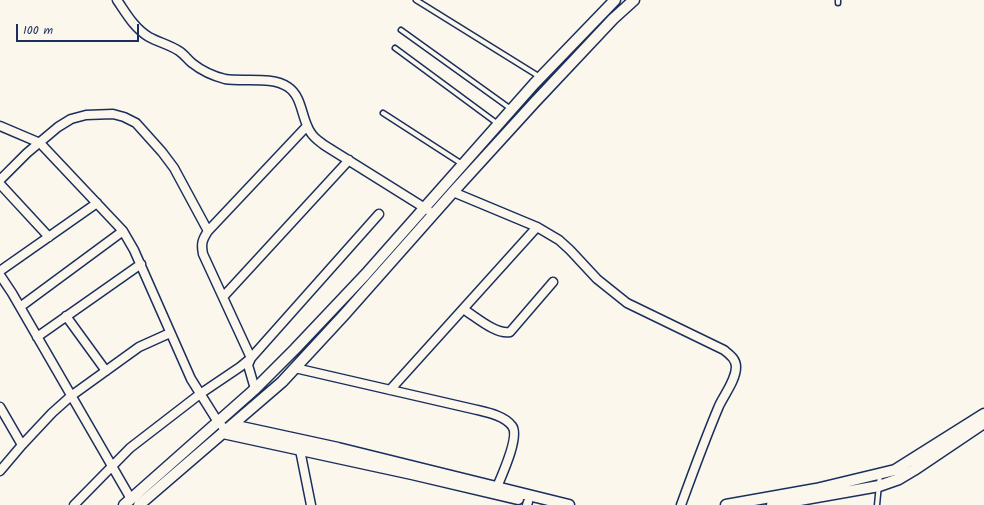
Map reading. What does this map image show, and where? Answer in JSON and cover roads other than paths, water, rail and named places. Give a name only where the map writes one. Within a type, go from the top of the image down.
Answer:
[{"type":"street","points":[[117,0],[136,27],[142,32],[179,51],[192,63],[207,73],[225,79],[278,83],[287,86],[297,98],[307,126],[315,138],[434,213]]},
{"type":"street","points":[[97,203],[49,237],[0,276],[20,307],[112,466],[127,502],[255,389],[295,350],[540,78],[616,0]]},
{"type":"street","points":[[139,505],[263,400],[295,368],[344,315],[452,192],[575,59],[634,0]]},
{"type":"street","points":[[0,180],[18,160],[58,127],[71,119],[86,115],[113,114],[124,117],[136,123],[158,147],[174,168],[208,231]]},
{"type":"street","points":[[0,126],[40,143],[123,232],[141,264],[191,379],[218,422],[227,429],[301,445],[527,503],[542,505]]},
{"type":"street","points":[[255,389],[248,365],[251,358],[203,254],[201,245],[202,239],[307,126]]},
{"type":"street","points":[[223,297],[349,160]]},
{"type":"street","points":[[0,184],[49,237]]},
{"type":"street","points":[[452,192],[537,227],[559,240],[597,279],[627,303],[724,350],[731,356],[735,362],[735,376],[710,427],[681,505]]},
{"type":"street","points":[[74,505],[130,448],[200,394],[251,358],[379,214]]},
{"type":"street","points":[[390,390],[537,227]]},
{"type":"street","points":[[20,307],[123,232]]},
{"type":"street","points":[[36,337],[141,264]]},
{"type":"street","points":[[463,309],[498,331],[506,333],[510,332],[553,282]]},
{"type":"street","points":[[66,316],[106,371]]},
{"type":"street","points":[[0,471],[52,413],[71,396],[139,347],[170,333]]},
{"type":"street","points":[[295,368],[473,408],[507,421],[512,426],[515,436],[497,487]]},
{"type":"street","points":[[0,407],[22,445]]},
{"type":"street","points":[[726,505],[816,489],[895,470],[984,414]]},
{"type":"street","points":[[772,505],[879,486],[899,479],[984,423]]},
{"type":"street","points":[[301,445],[338,448],[570,505]]},
{"type":"street","points":[[301,445],[310,505]]},
{"type":"lane","points":[[416,0],[540,78]]},
{"type":"lane","points":[[401,30],[512,109]]},
{"type":"lane","points":[[395,48],[498,124]]},
{"type":"lane","points":[[383,113],[462,164]]},
{"type":"lane","points":[[877,505],[880,474]]}]
